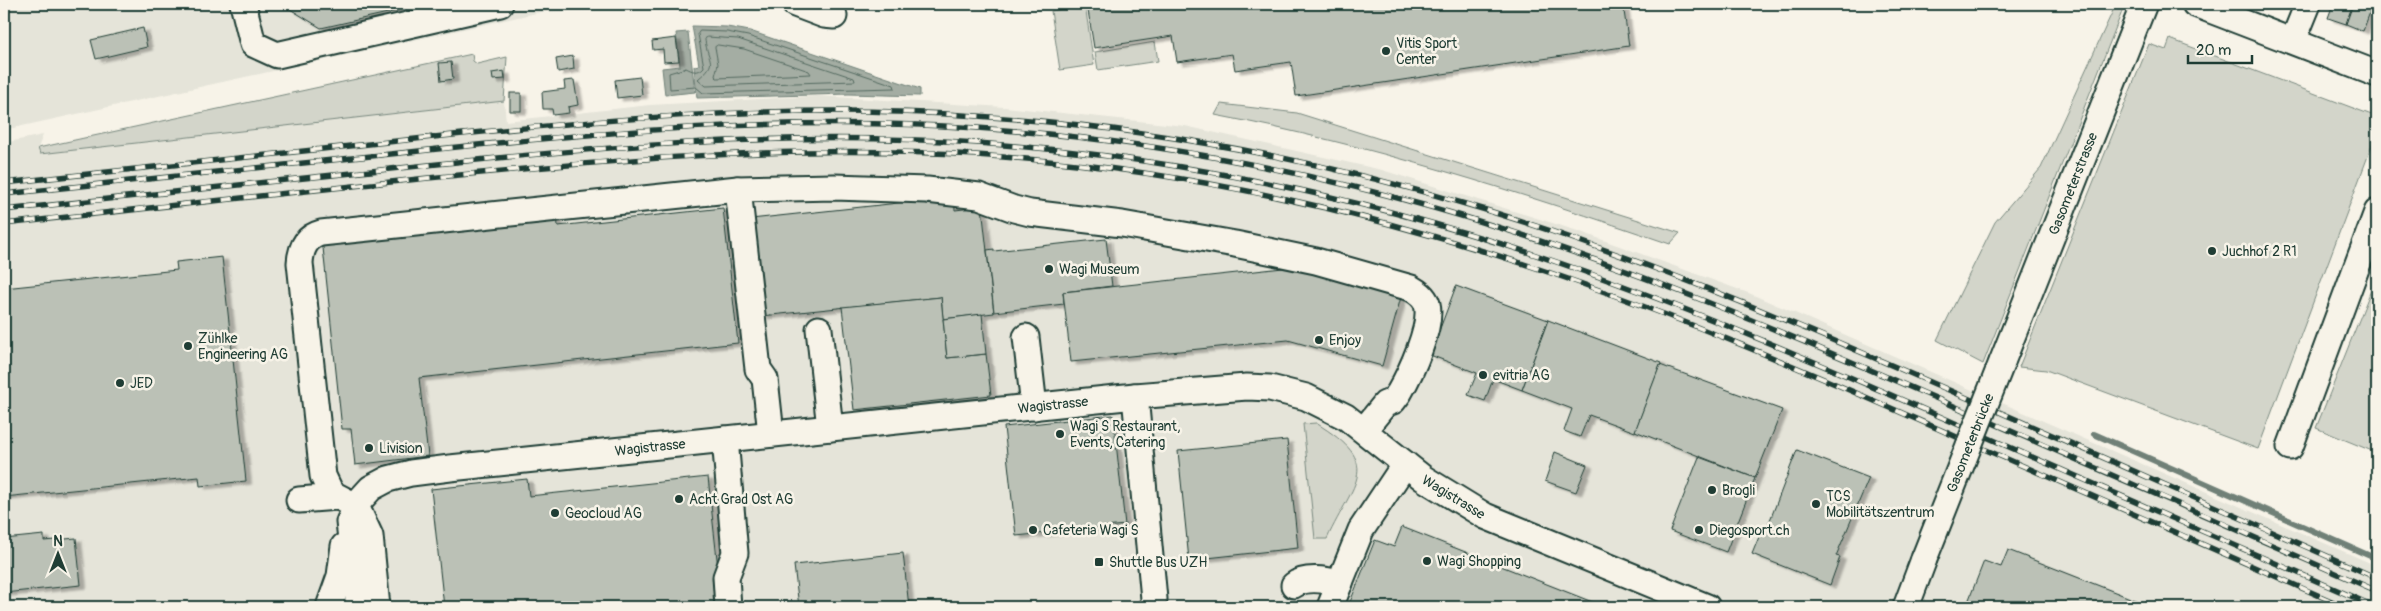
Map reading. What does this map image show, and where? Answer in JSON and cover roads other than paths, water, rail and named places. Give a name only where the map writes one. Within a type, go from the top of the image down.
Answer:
[{"type":"street","points":[[244,4],[253,44],[277,55],[500,4]]},
{"type":"street","points":[[795,4],[834,16]]},
{"type":"street","name":"Gasometerstrasse","points":[[2002,362],[2144,4]]},
{"type":"street","points":[[2195,4],[2377,74]]},
{"type":"street","points":[[2293,41],[2308,4]]},
{"type":"street","points":[[378,607],[369,530],[328,489],[323,476],[300,255],[302,248],[310,238],[322,233],[738,189],[878,188],[969,194],[986,198],[1021,212],[1184,234],[1316,261],[1399,284],[1418,291],[1423,296],[1426,303],[1427,319],[1404,385],[1396,398],[1385,404],[1364,430]]},
{"type":"street","points":[[738,189],[758,369],[765,379],[771,434]]},
{"type":"street","points":[[2290,447],[2377,212]]},
{"type":"street","points":[[819,329],[830,428]]},
{"type":"street","points":[[1026,337],[1034,406]]},
{"type":"street","name":"Gasometerbrücke","points":[[1906,607],[2002,362]]},
{"type":"street","name":"Wagistrasse","points":[[347,508],[380,482],[411,473],[1224,387],[1270,388],[1306,396],[1325,405],[1364,430],[1405,464],[1468,507],[1499,523],[1707,607]]},
{"type":"street","points":[[1135,396],[1154,599],[1153,607]]},
{"type":"street","points":[[725,439],[735,553],[726,577],[728,607]]},
{"type":"street","points":[[1330,607],[1360,530],[1405,464]]},
{"type":"street","points":[[298,500],[347,508]]},
{"type":"street","points":[[329,607],[340,576],[347,508]]},
{"type":"street","points":[[347,508],[359,607]]},
{"type":"street","points":[[1294,586],[1301,581],[1318,580],[1340,583]]},
{"type":"water","points":[[692,26],[727,27],[750,31],[920,89],[920,96],[849,94],[697,98],[694,66],[699,65]]},
{"type":"water","points":[[688,32],[695,92],[665,95],[662,68],[680,66],[676,33]]},
{"type":"waterway","points":[[2094,434],[2377,559]]},
{"type":"railway","points":[[4,183],[542,126],[687,115],[759,112],[904,112],[977,116],[1106,128],[1170,137],[1298,161],[1424,192],[1486,210],[1606,250],[1842,344],[2377,578]]},
{"type":"railway","points":[[4,194],[551,138],[622,132],[764,125],[835,123],[977,128],[1091,139],[1204,155],[1316,178],[1427,206],[1560,247],[1625,271],[1819,348],[2377,591]]},
{"type":"railway","points":[[4,210],[551,153],[621,147],[763,140],[834,138],[906,139],[977,143],[1048,149],[1189,168],[1328,196],[1397,214],[1533,254],[1649,295],[1821,365],[2376,607]]},
{"type":"railway","points":[[4,224],[497,171],[633,160],[770,153],[838,151],[976,155],[1046,161],[1184,179],[1322,207],[1390,224],[1524,264],[1639,305],[1753,349],[2345,607]]},
{"type":"place","name":"Vitis Sport Center","points":[[1386,51]]},
{"type":"place","name":"Juchhof 2 R1","points":[[2212,251]]},
{"type":"place","name":"Wagi Museum","points":[[1049,269]]},
{"type":"place","name":"Enjoy","points":[[1319,340]]},
{"type":"place","name":"Zühlke Engineering AG","points":[[188,346]]},
{"type":"place","name":"evitria AG","points":[[1483,375]]},
{"type":"place","name":"JED","points":[[120,383]]},
{"type":"place","name":"Wagi S Restaurant, Events, Catering","points":[[1060,434]]},
{"type":"place","name":"Livision","points":[[369,448]]},
{"type":"place","name":"Brogli","points":[[1712,490]]},
{"type":"place","name":"Acht Grad Ost AG","points":[[679,499]]},
{"type":"place","name":"TCS Mobilitätszentrum","points":[[1816,504]]},
{"type":"place","name":"Geocloud AG","points":[[555,513]]},
{"type":"place","name":"Cafeteria Wagi S","points":[[1033,530]]},
{"type":"place","name":"Diegosport.ch","points":[[1699,530]]},
{"type":"place","name":"Wagi Shopping","points":[[1427,561]]},
{"type":"place","name":"Shuttle Bus UZH","points":[[1099,562]]}]
